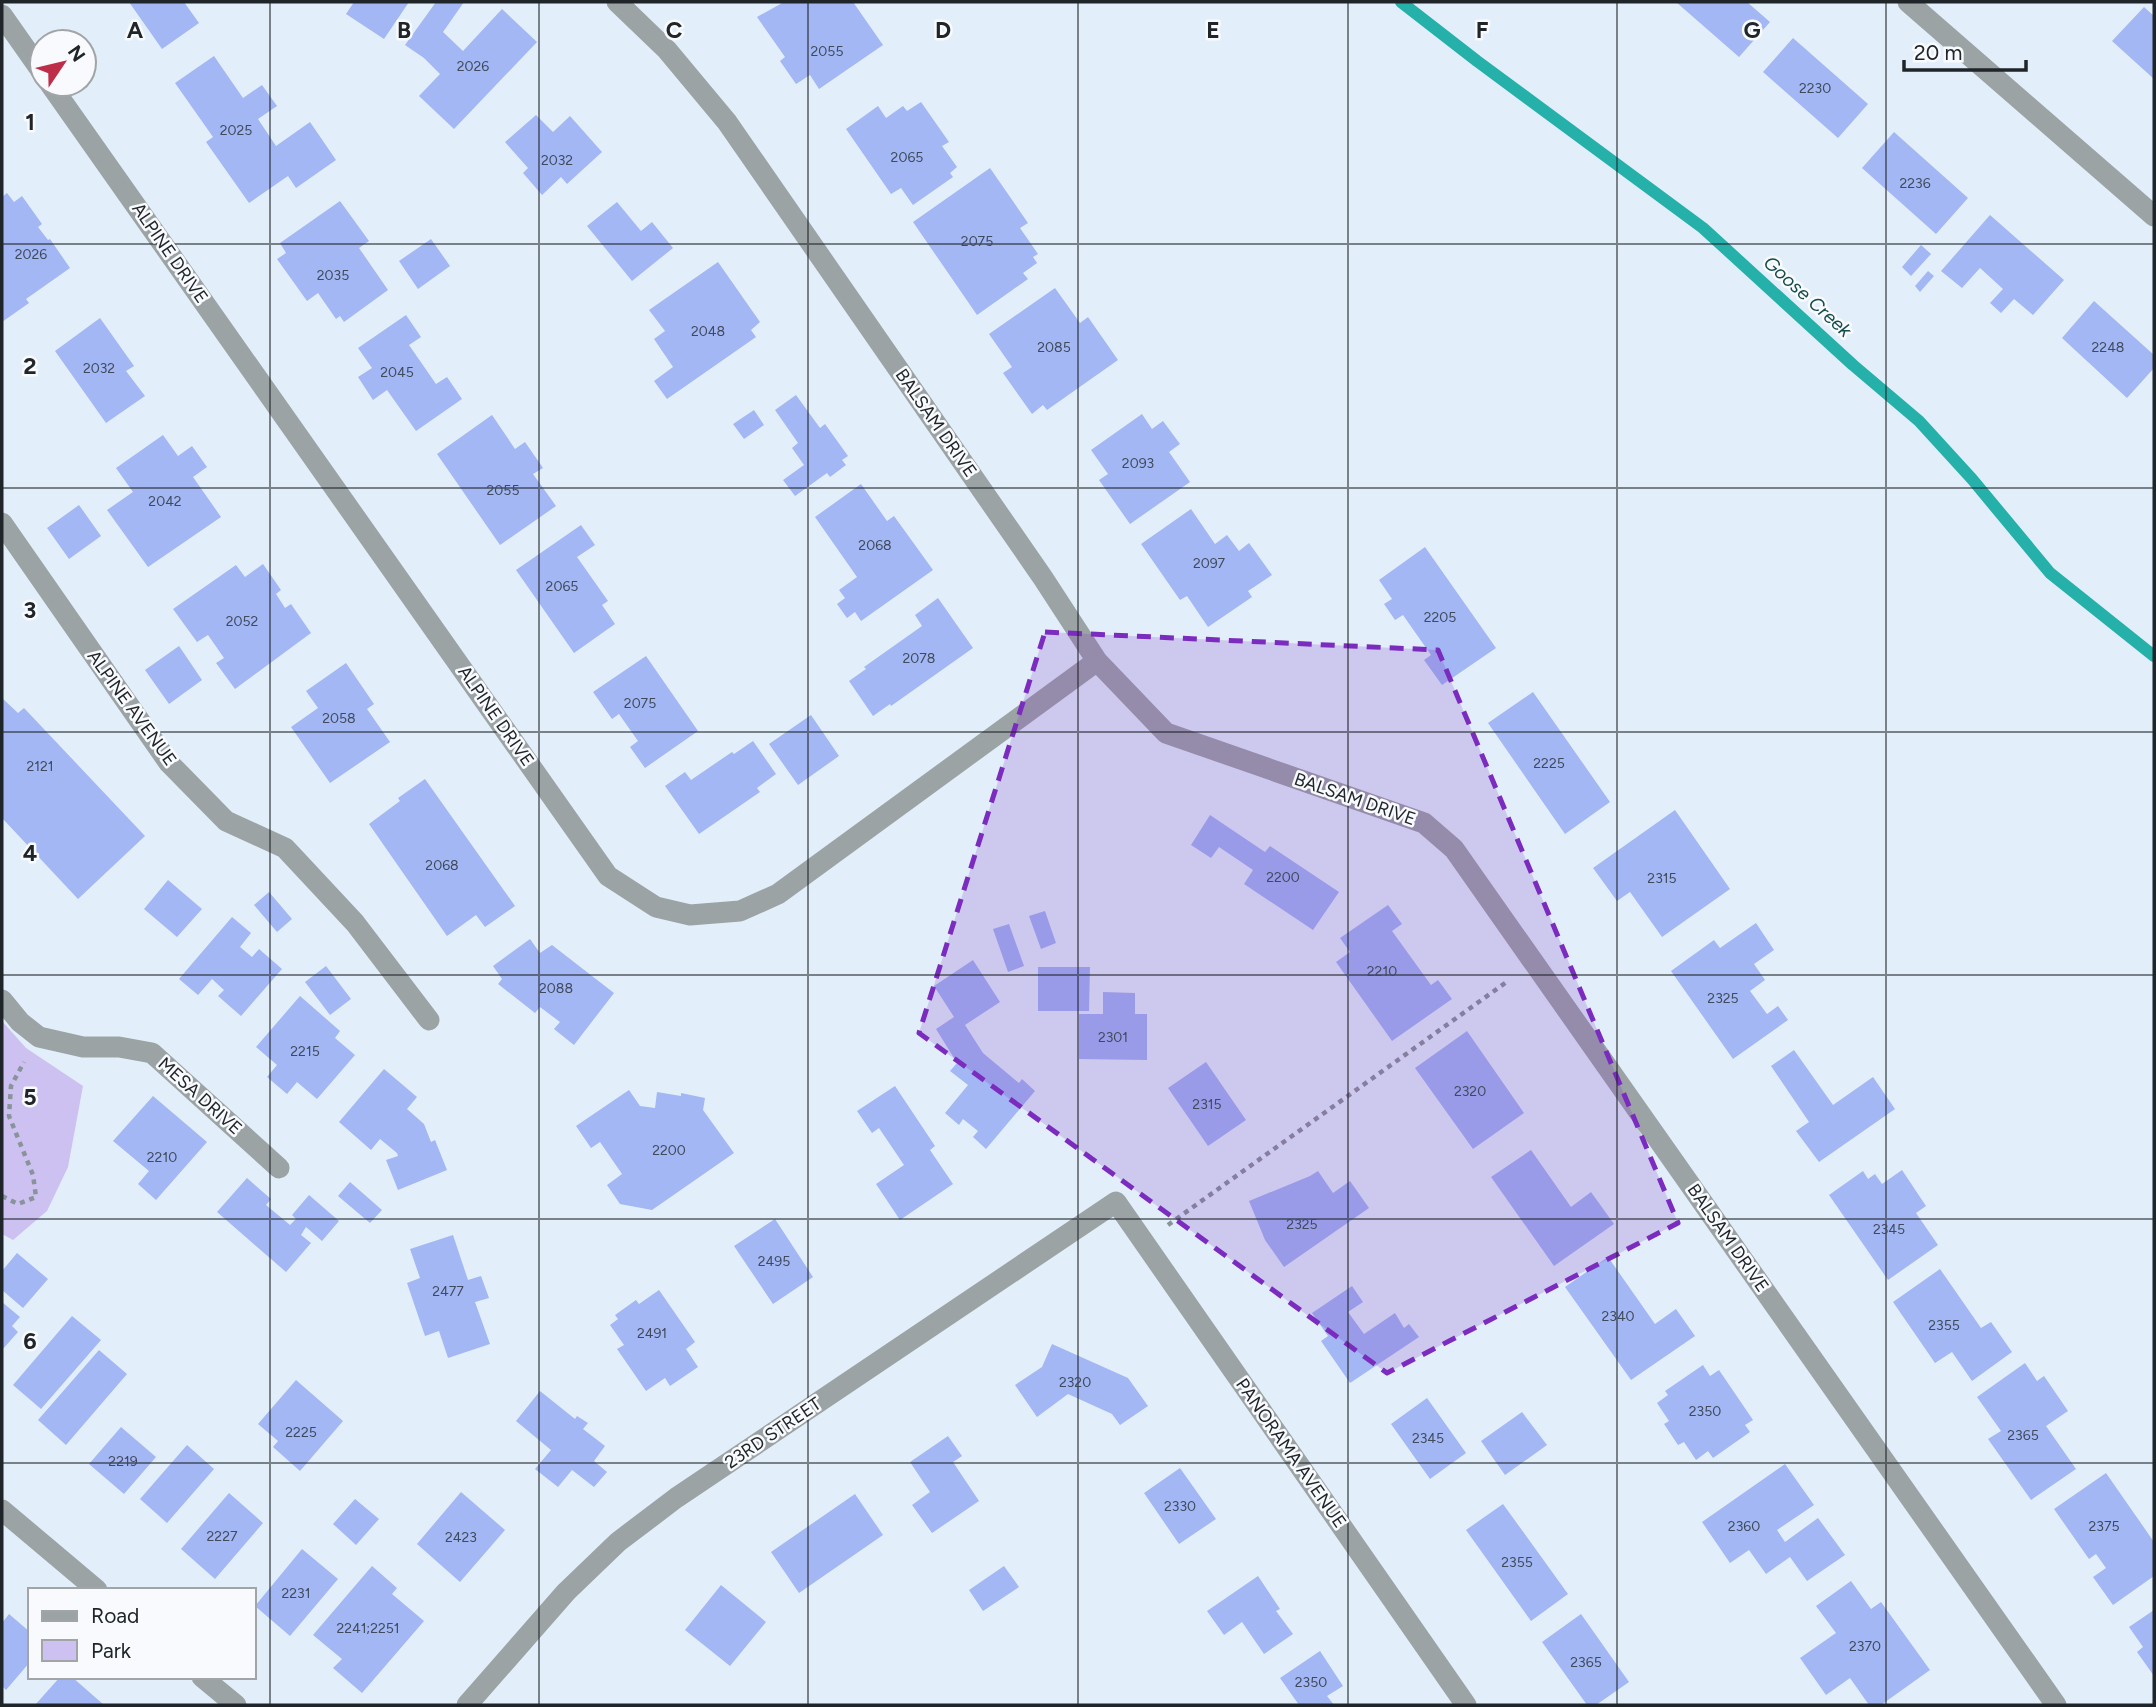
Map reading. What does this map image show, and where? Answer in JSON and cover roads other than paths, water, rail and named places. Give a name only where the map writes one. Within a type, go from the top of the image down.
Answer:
[{"type":"street","name":"BALSAM DRIVE","points":[[617,2],[667,50],[727,122],[1043,578],[1097,662],[1166,733],[1424,823],[1454,849],[2056,1705]]},
{"type":"street","points":[[1908,2],[2154,216]]},
{"type":"street","points":[[2,15],[28,52]]},
{"type":"street","name":"ALPINE DRIVE","points":[[60,98],[608,876],[656,907],[690,915],[740,911],[778,894],[1097,662]]},
{"type":"street","name":"ALPINE AVENUE","points":[[2,523],[169,763],[226,821],[285,848],[355,923],[429,1020]]},
{"type":"street","name":"MESA DRIVE","points":[[2,1000],[20,1022],[39,1037],[83,1047],[119,1047],[152,1053],[279,1168]]},
{"type":"street","name":"PANORAMA AVENUE","points":[[1116,1202],[1466,1705]]},
{"type":"street","name":"23RD STREET","points":[[467,1705],[566,1592],[618,1542],[676,1498],[1116,1202]]},
{"type":"street","points":[[2,1510],[95,1588]]},
{"type":"street","points":[[204,1679],[236,1705]]},
{"type":"waterway","name":"Goose Creek","points":[[1401,2],[1703,228],[1853,365],[1919,421],[1972,479],[2050,573],[2154,656]]}]
